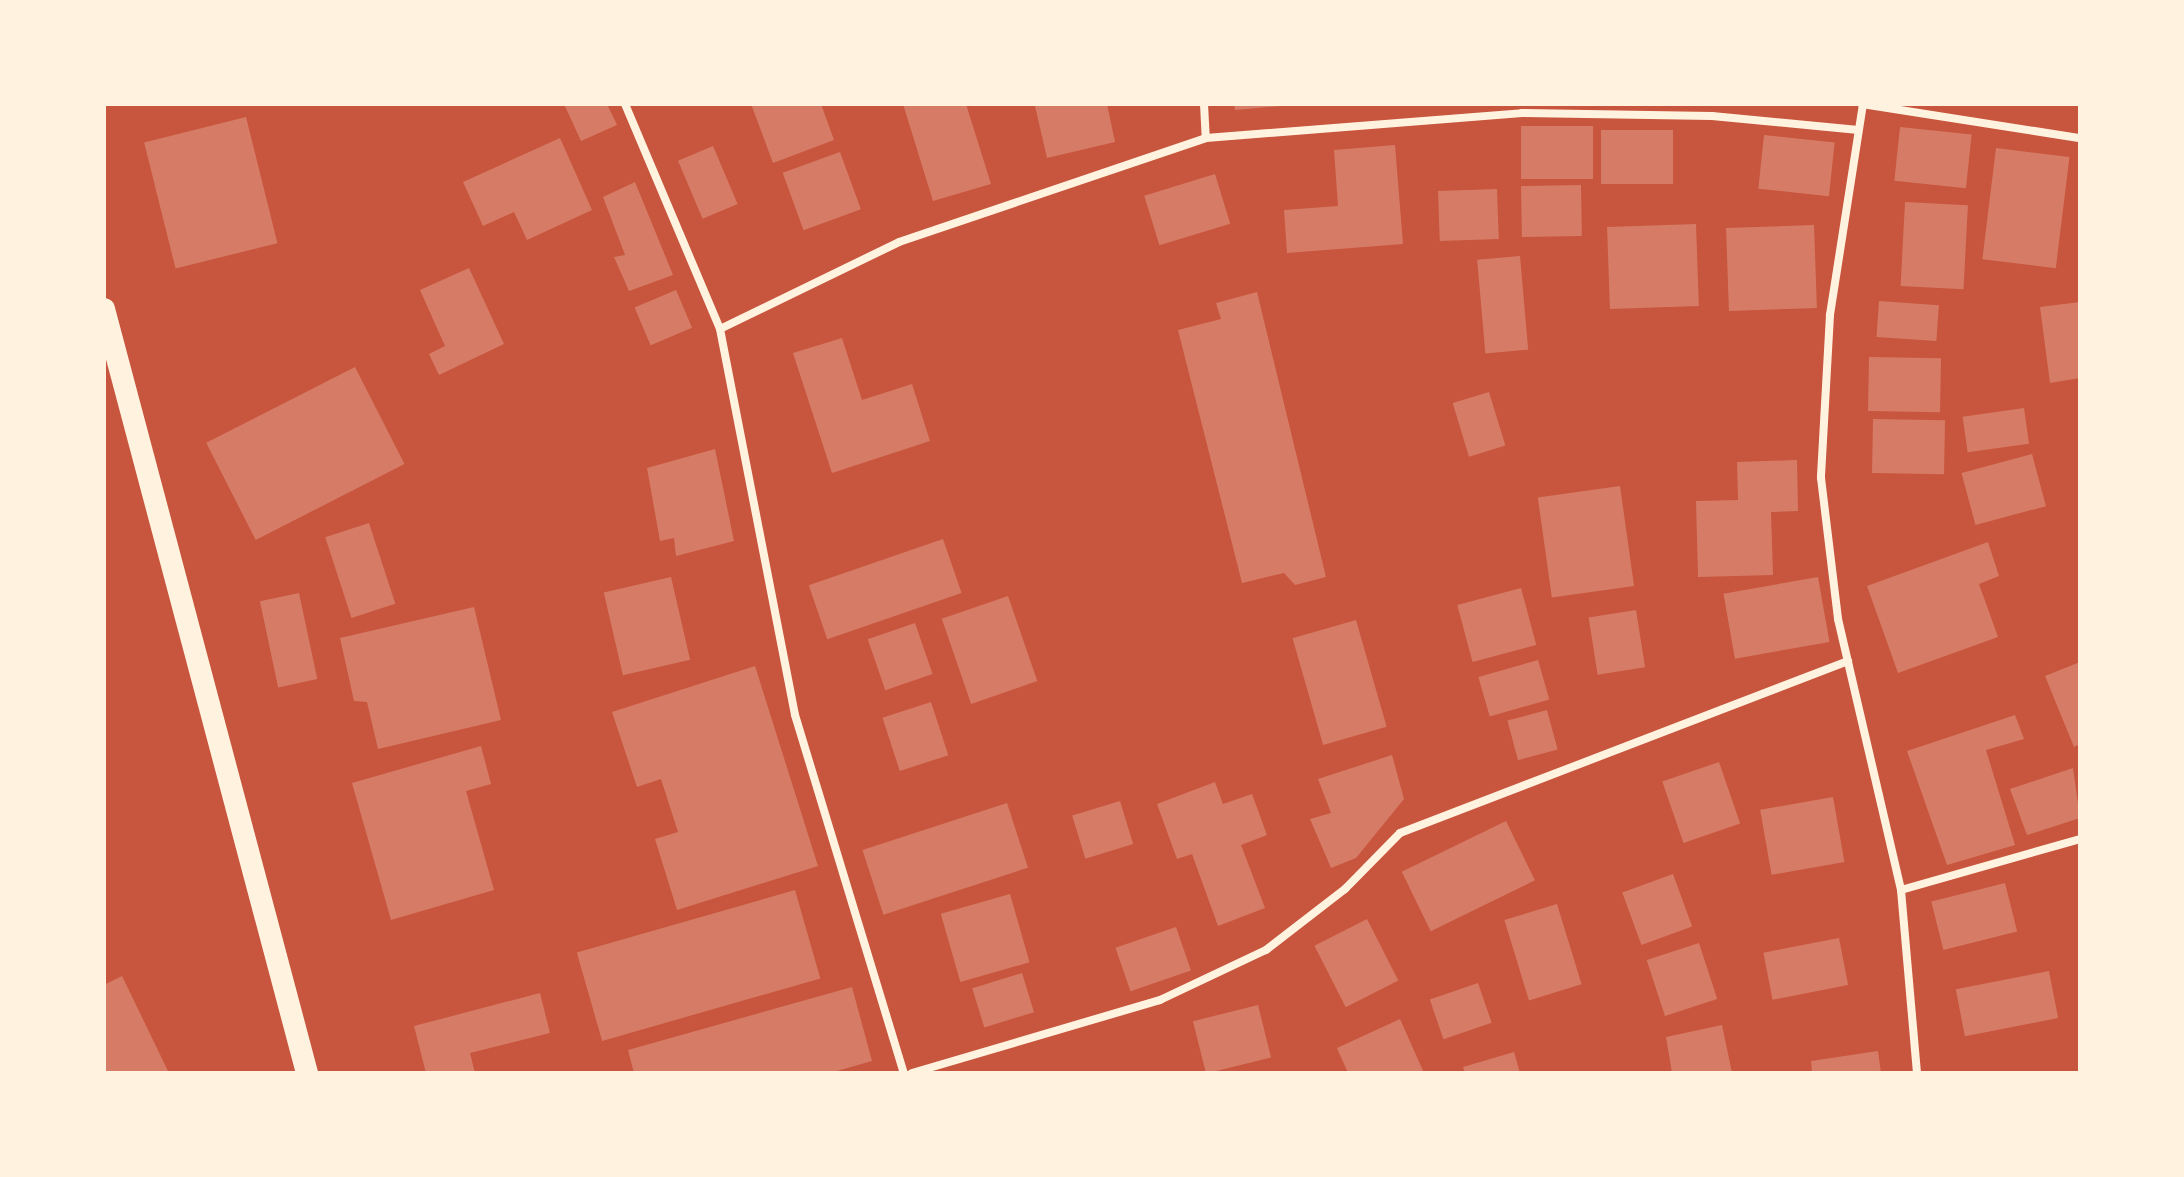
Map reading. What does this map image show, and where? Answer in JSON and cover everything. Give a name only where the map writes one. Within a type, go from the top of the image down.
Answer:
[{"type":"highway","points":[[104,309],[307,1073]]},
{"type":"street","points":[[625,104],[720,329],[795,715],[904,1073]]},
{"type":"street","points":[[1204,104],[1206,138]]},
{"type":"street","points":[[1917,1073],[1901,890],[1848,661],[1821,478],[1830,315],[1862,104],[2080,138]]},
{"type":"street","points":[[720,329],[899,242],[1206,138],[1522,109],[1712,116],[1858,130]]},
{"type":"street","points":[[912,1073],[1160,1000],[1266,950],[1345,889],[1400,833],[1848,661]]},
{"type":"street","points":[[1901,890],[2080,839]]},
{"type":"building","points":[[564,104],[607,104],[617,125],[581,141]]},
{"type":"building","points":[[751,104],[821,104],[834,140],[773,163]]},
{"type":"building","points":[[903,104],[966,104],[991,184],[933,201]]},
{"type":"building","points":[[1107,104],[1115,142],[1047,158],[1035,106]]},
{"type":"building","points":[[1234,104],[1282,104],[1282,106],[1235,110]]},
{"type":"building","points":[[246,117],[277,243],[176,269],[144,142]]},
{"type":"building","points":[[1521,126],[1593,126],[1593,179],[1521,179]]},
{"type":"building","points":[[1900,127],[1972,135],[1966,188],[1894,181]]},
{"type":"building","points":[[1601,130],[1673,130],[1673,184],[1601,184]]},
{"type":"building","points":[[1764,135],[1835,142],[1829,196],[1758,189]]},
{"type":"building","points":[[560,138],[592,210],[527,240],[514,212],[483,226],[463,182]]},
{"type":"building","points":[[1395,145],[1403,244],[1287,253],[1284,210],[1338,206],[1334,150]]},
{"type":"building","points":[[713,146],[738,204],[703,219],[678,161]]},
{"type":"building","points":[[1996,148],[2069,157],[2056,268],[1982,259]]},
{"type":"building","points":[[840,152],[861,209],[804,230],[783,173]]},
{"type":"building","points":[[1215,174],[1230,224],[1159,245],[1144,196]]},
{"type":"building","points":[[635,182],[673,275],[629,291],[614,257],[625,255],[603,197]]},
{"type":"building","points":[[1581,185],[1582,236],[1522,237],[1521,186]]},
{"type":"building","points":[[1497,189],[1499,239],[1440,241],[1438,191]]},
{"type":"building","points":[[1905,202],[1968,205],[1964,289],[1901,286]]},
{"type":"building","points":[[1696,224],[1699,306],[1610,309],[1607,227]]},
{"type":"building","points":[[1814,225],[1817,308],[1729,311],[1726,228]]},
{"type":"building","points":[[1520,256],[1528,350],[1485,353],[1477,260]]},
{"type":"building","points":[[469,268],[504,344],[439,375],[429,354],[445,346],[420,290]]},
{"type":"building","points":[[676,290],[692,328],[651,345],[635,308]]},
{"type":"building","points":[[1257,292],[1326,577],[1295,585],[1284,573],[1242,583],[1178,330],[1221,319],[1216,303]]},
{"type":"building","points":[[1879,301],[1939,305],[1936,341],[1876,337]]},
{"type":"building","points":[[2080,302],[2080,378],[2050,383],[2040,307]]},
{"type":"building","points":[[842,338],[862,400],[912,384],[930,441],[832,473],[793,353]]},
{"type":"building","points":[[1869,357],[1941,358],[1940,412],[1868,411]]},
{"type":"building","points":[[355,367],[404,464],[256,540],[206,443]]},
{"type":"building","points":[[1489,392],[1505,446],[1469,457],[1453,403]]},
{"type":"building","points":[[2024,408],[2029,444],[1968,452],[1963,417]]},
{"type":"building","points":[[1873,419],[1945,420],[1944,474],[1872,473]]},
{"type":"building","points":[[715,449],[734,541],[676,556],[674,538],[660,541],[647,468]]},
{"type":"building","points":[[2032,454],[2046,506],[1975,525],[1961,473]]},
{"type":"building","points":[[1797,460],[1798,511],[1771,512],[1773,575],[1698,577],[1696,501],[1738,500],[1737,462]]},
{"type":"building","points":[[1620,486],[1634,586],[1552,598],[1538,498]]},
{"type":"building","points":[[369,523],[395,604],[352,618],[325,537]]},
{"type":"building","points":[[943,539],[962,593],[827,639],[809,585]]},
{"type":"building","points":[[1988,542],[1999,576],[1979,584],[1998,637],[1898,673],[1867,586]]},
{"type":"building","points":[[671,577],[690,660],[623,675],[604,593]]},
{"type":"building","points":[[1818,577],[1829,642],[1735,659],[1723,594]]},
{"type":"building","points":[[1521,588],[1536,645],[1473,662],[1457,605]]},
{"type":"building","points":[[299,593],[317,679],[278,687],[260,601]]},
{"type":"building","points":[[1008,596],[1037,681],[971,704],[942,619]]},
{"type":"building","points":[[474,607],[501,720],[378,749],[367,702],[354,701],[340,638]]},
{"type":"building","points":[[1636,610],[1645,667],[1598,675],[1589,618]]},
{"type":"building","points":[[1356,620],[1387,727],[1323,745],[1293,638]]},
{"type":"building","points":[[915,623],[933,674],[885,690],[868,639]]},
{"type":"building","points":[[1538,660],[1549,699],[1490,717],[1478,677]]},
{"type":"building","points":[[2080,662],[2080,744],[2074,747],[2045,676]]},
{"type":"building","points":[[755,666],[818,866],[677,910],[655,839],[678,832],[661,779],[637,787],[612,712]]},
{"type":"building","points":[[931,702],[948,755],[900,771],[882,718]]},
{"type":"building","points":[[1547,710],[1558,750],[1518,760],[1507,721]]},
{"type":"building","points":[[2015,715],[2024,739],[1986,750],[2015,845],[1947,865],[1907,751]]},
{"type":"building","points":[[481,746],[491,784],[466,791],[494,890],[391,920],[352,783]]},
{"type":"building","points":[[1392,755],[1404,799],[1356,858],[1331,868],[1310,819],[1331,813],[1318,779]]},
{"type":"building","points":[[1719,762],[1740,823],[1683,843],[1662,782]]},
{"type":"building","points":[[2073,768],[2080,818],[2027,835],[2010,789]]},
{"type":"building","points":[[1215,782],[1223,804],[1252,794],[1267,835],[1241,845],[1265,908],[1218,926],[1192,854],[1177,859],[1157,804]]},
{"type":"building","points":[[1833,797],[1844,862],[1772,875],[1760,810]]},
{"type":"building","points":[[1120,801],[1133,844],[1085,859],[1072,816]]},
{"type":"building","points":[[1007,803],[1028,868],[883,915],[862,850]]},
{"type":"building","points":[[1506,821],[1535,880],[1431,931],[1402,872]]},
{"type":"building","points":[[1673,874],[1692,927],[1641,945],[1622,892]]},
{"type":"building","points":[[2005,883],[2017,932],[1943,950],[1931,901]]},
{"type":"building","points":[[795,890],[820,978],[602,1041],[577,953]]},
{"type":"building","points":[[1010,894],[1030,962],[960,982],[941,914]]},
{"type":"building","points":[[1557,904],[1582,984],[1529,1000],[1504,920]]},
{"type":"building","points":[[1367,919],[1398,980],[1346,1007],[1314,946]]},
{"type":"building","points":[[1176,927],[1191,970],[1130,991],[1115,948]]},
{"type":"building","points":[[1839,938],[1848,985],[1773,1000],[1763,953]]},
{"type":"building","points":[[1699,943],[1717,999],[1665,1016],[1647,960]]},
{"type":"building","points":[[2049,971],[2058,1018],[1965,1036],[1956,989]]},
{"type":"building","points":[[1022,973],[1034,1012],[984,1027],[972,988]]},
{"type":"building","points":[[122,976],[169,1073],[104,1073],[104,985]]},
{"type":"building","points":[[1478,983],[1492,1023],[1443,1039],[1430,1000]]},
{"type":"building","points":[[852,987],[872,1061],[830,1073],[634,1073],[628,1050]]},
{"type":"building","points":[[540,993],[550,1033],[470,1053],[475,1073],[426,1073],[414,1026]]},
{"type":"building","points":[[1258,1005],[1271,1057],[1206,1073],[1193,1021]]},
{"type":"building","points":[[1400,1019],[1424,1073],[1348,1073],[1337,1048]]},
{"type":"building","points":[[1722,1025],[1732,1073],[1672,1073],[1666,1037]]},
{"type":"building","points":[[1878,1051],[1881,1073],[1812,1073],[1811,1061]]},
{"type":"building","points":[[1514,1052],[1520,1073],[1465,1073],[1463,1067]]}]
